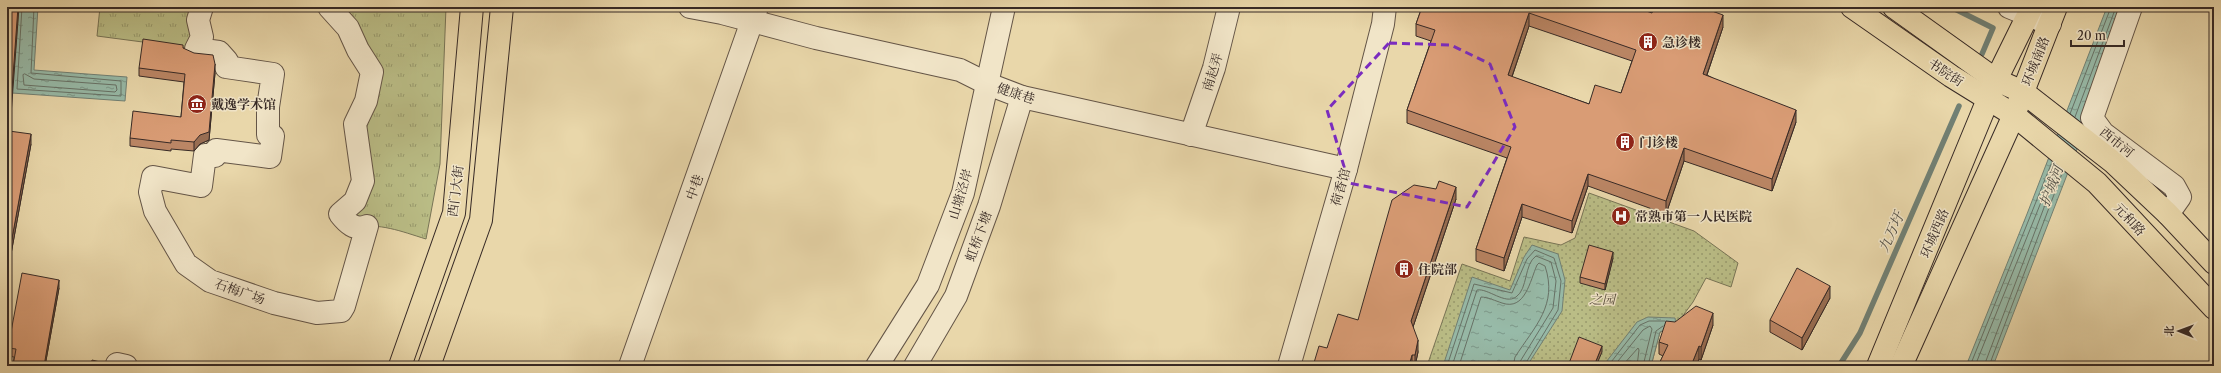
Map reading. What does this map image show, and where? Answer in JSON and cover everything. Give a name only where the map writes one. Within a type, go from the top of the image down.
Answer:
[{"type":"main road","name":"西门大街","points":[[400,366],[454,213],[472,7]]},
{"type":"main road","points":[[429,366],[481,220],[502,7]]},
{"type":"main road","name":"书院街","points":[[1852,7],[1951,76],[1993,90],[2023,92],[2053,117],[2113,162],[2168,214]]},
{"type":"main road","name":"书院街","points":[[1894,7],[1993,90],[2014,115],[2040,137]]},
{"type":"main road","name":"环城南路","points":[[1993,90],[2030,11]]},
{"type":"main road","name":"环城南路","points":[[2014,115],[2053,16]]},
{"type":"main road","name":"环城西路","points":[[1878,366],[1993,90]]},
{"type":"main road","name":"环城西路","points":[[1901,366],[2014,115]]},
{"type":"main road","name":"元和路","points":[[2040,137],[2097,183],[2214,308]]},
{"type":"main road","points":[[2168,214],[2214,263]]},
{"type":"street","name":"石梅广场","points":[[202,7],[198,20],[202,37],[196,49],[219,52],[227,61],[226,67],[273,74],[268,107],[268,135],[273,136],[270,157],[216,150],[214,156],[205,155],[201,186],[153,177],[150,192],[155,211],[186,264],[210,281],[274,303],[317,313],[341,311],[344,306],[367,226],[362,228],[353,227],[340,214],[355,201],[363,181],[355,124],[366,102],[372,72],[358,50],[348,28],[329,7]]},
{"type":"street","name":"健康巷","points":[[690,7],[755,14],[816,38],[960,70],[988,84],[1022,97],[1346,170]]},
{"type":"street","name":"山塘泾岸","points":[[877,366],[928,284],[962,193],[988,84],[1004,7]]},
{"type":"street","name":"南赵弄","points":[[1191,135],[1214,68],[1229,7]]},
{"type":"street","name":"荷香馆","points":[[1289,366],[1346,170],[1385,7]]},
{"type":"street","points":[[2009,7],[2053,16]]},
{"type":"street","name":"西市河","points":[[2131,7],[2092,118],[2103,133],[2174,186],[2180,198],[2168,214]]},
{"type":"street","name":"中巷","points":[[630,366],[755,14]]},
{"type":"street","name":"虹桥下塘","points":[[914,366],[956,296],[989,206],[1022,97]]},
{"type":"highlighted area","points":[[1389,43],[1451,45],[1490,64],[1515,127],[1467,207],[1349,183],[1327,110]]},
{"type":"green space","points":[[100,7],[202,7],[196,49],[97,36]]},
{"type":"green space","points":[[329,7],[446,7],[440,164],[426,239],[382,227],[353,227],[355,124],[372,72]]},
{"type":"green space","name":"之园","points":[[1589,193],[1694,231],[1738,263],[1731,287],[1706,278],[1693,302],[1676,325],[1660,332],[1651,366],[1427,366],[1462,264],[1510,281],[1524,237],[1561,245],[1575,238]]},
{"type":"water","points":[[19,7],[38,7],[34,70],[127,77],[125,101],[12,93]]},
{"type":"water","name":"护城河","points":[[2107,7],[2132,7],[1993,366],[1966,366],[2027,214]]},
{"type":"water","points":[[1532,245],[1558,254],[1565,280],[1562,311],[1527,366],[1443,366],[1472,277],[1510,290],[1524,257]]},
{"type":"water","points":[[1648,317],[1675,318],[1676,325],[1660,332],[1651,366],[1603,366],[1637,322]]},
{"type":"building","points":[[7,7],[18,7],[9,131],[31,134],[11,244],[7,243]]},
{"type":"building","points":[[1422,7],[1635,7],[1652,13],[1654,7],[1701,7],[1723,15],[1703,74],[1796,110],[1772,179],[1684,148],[1666,201],[1588,174],[1572,221],[1522,204],[1504,258],[1476,249],[1511,147],[1407,110],[1435,30],[1416,24]],"holes":[[[1529,13],[1636,50],[1621,93],[1595,85],[1589,104],[1508,75]]]},
{"type":"building","points":[[143,39],[183,45],[183,48],[194,53],[213,55],[215,64],[209,132],[200,135],[194,142],[171,140],[171,143],[130,138],[133,111],[181,117],[185,74],[139,68]]},
{"type":"building","name":"住院部","points":[[1439,181],[1456,187],[1411,321],[1418,340],[1415,355],[1412,355],[1409,366],[1313,366],[1319,346],[1327,348],[1338,314],[1358,320],[1392,200],[1414,185],[1436,189]]},
{"type":"building","points":[[1589,245],[1613,252],[1605,284],[1580,277]]},
{"type":"building","points":[[1797,268],[1830,286],[1802,338],[1770,320]]},
{"type":"building","points":[[22,273],[59,280],[44,366],[13,366],[16,349],[8,348]]},
{"type":"building","points":[[1696,306],[1713,313],[1701,347],[1699,346],[1691,366],[1658,366],[1668,345],[1659,342],[1666,321],[1675,322]]},
{"type":"building","points":[[1579,337],[1602,346],[1594,366],[1568,366]]},
{"type":"building","points":[[92,360],[116,366],[91,366]]},
{"type":"waterway","points":[[1951,7],[1993,28],[1982,54]]},
{"type":"waterway","name":"九万圩","points":[[1839,366],[1860,333],[1959,106]]},
{"type":"place","name":"急诊楼","points":[[1648,42]]},
{"type":"place","name":"戴逸学术馆","points":[[197,104]]},
{"type":"place","name":"门诊楼","points":[[1625,142]]},
{"type":"place","name":"常熟市第一人民医院","points":[[1621,216]]},
{"type":"place","name":"住院部","points":[[1404,269]]}]
